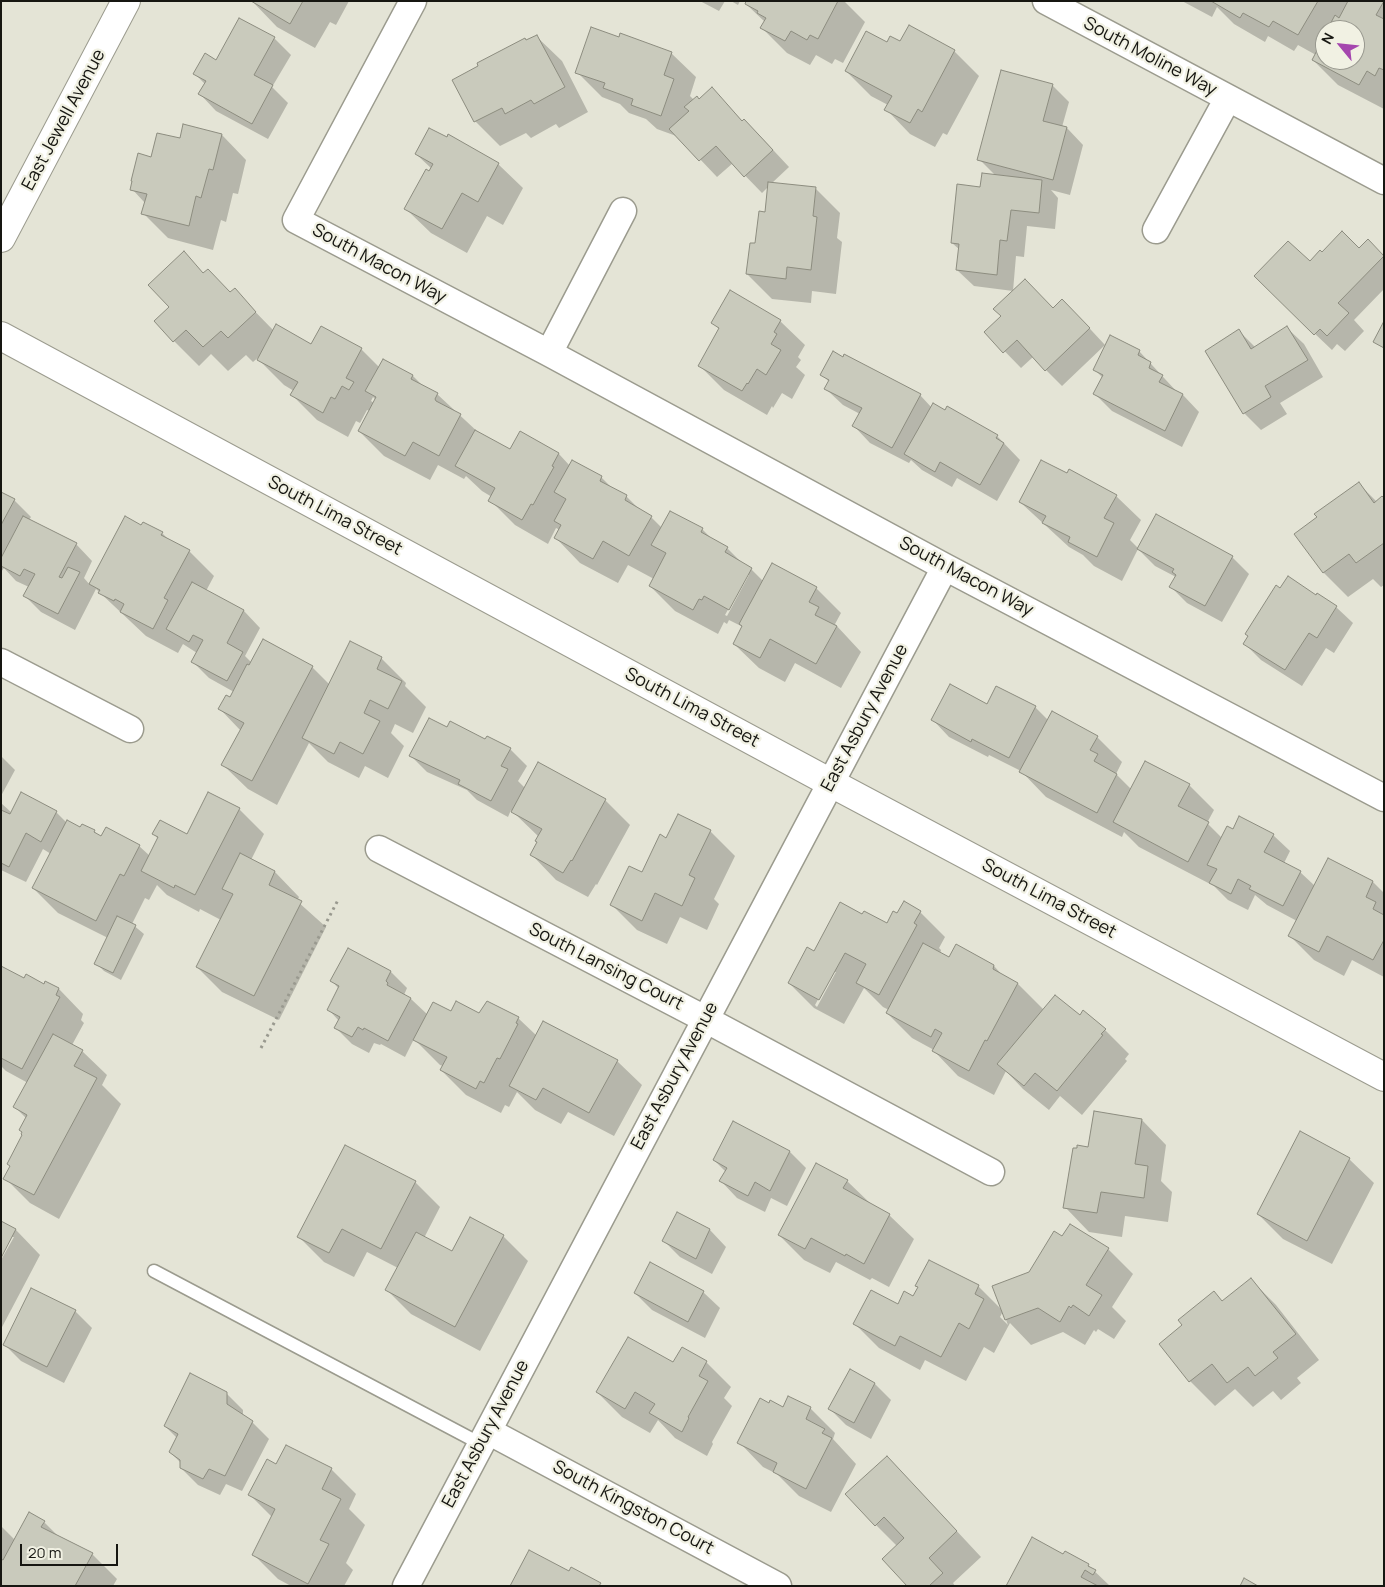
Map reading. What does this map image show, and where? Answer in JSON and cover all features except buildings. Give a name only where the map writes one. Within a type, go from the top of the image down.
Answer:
[{"type":"street","name":"East Jewell Avenue","points":[[1,238],[126,1]]},
{"type":"street","name":"South Macon Way","points":[[414,1],[296,220],[1384,798]]},
{"type":"street","name":"South Moline Way","points":[[1046,1],[1384,181]]},
{"type":"street","name":"South Moline Way","points":[[1156,230],[1228,98]]},
{"type":"street","points":[[549,354],[623,211]]},
{"type":"street","name":"South Lima Street","points":[[1,336],[831,783],[1384,1076]]},
{"type":"street","name":"East Asbury Avenue","points":[[406,1586],[946,567]]},
{"type":"street","points":[[1,662],[130,729]]},
{"type":"street","name":"South Lansing Court","points":[[379,849],[705,1019],[991,1172]]},
{"type":"street","name":"South Kingston Court","points":[[484,1438],[778,1586]]},
{"type":"lane","points":[[154,1271],[484,1438]]},
{"type":"path","points":[[261,1048],[338,900]]}]
